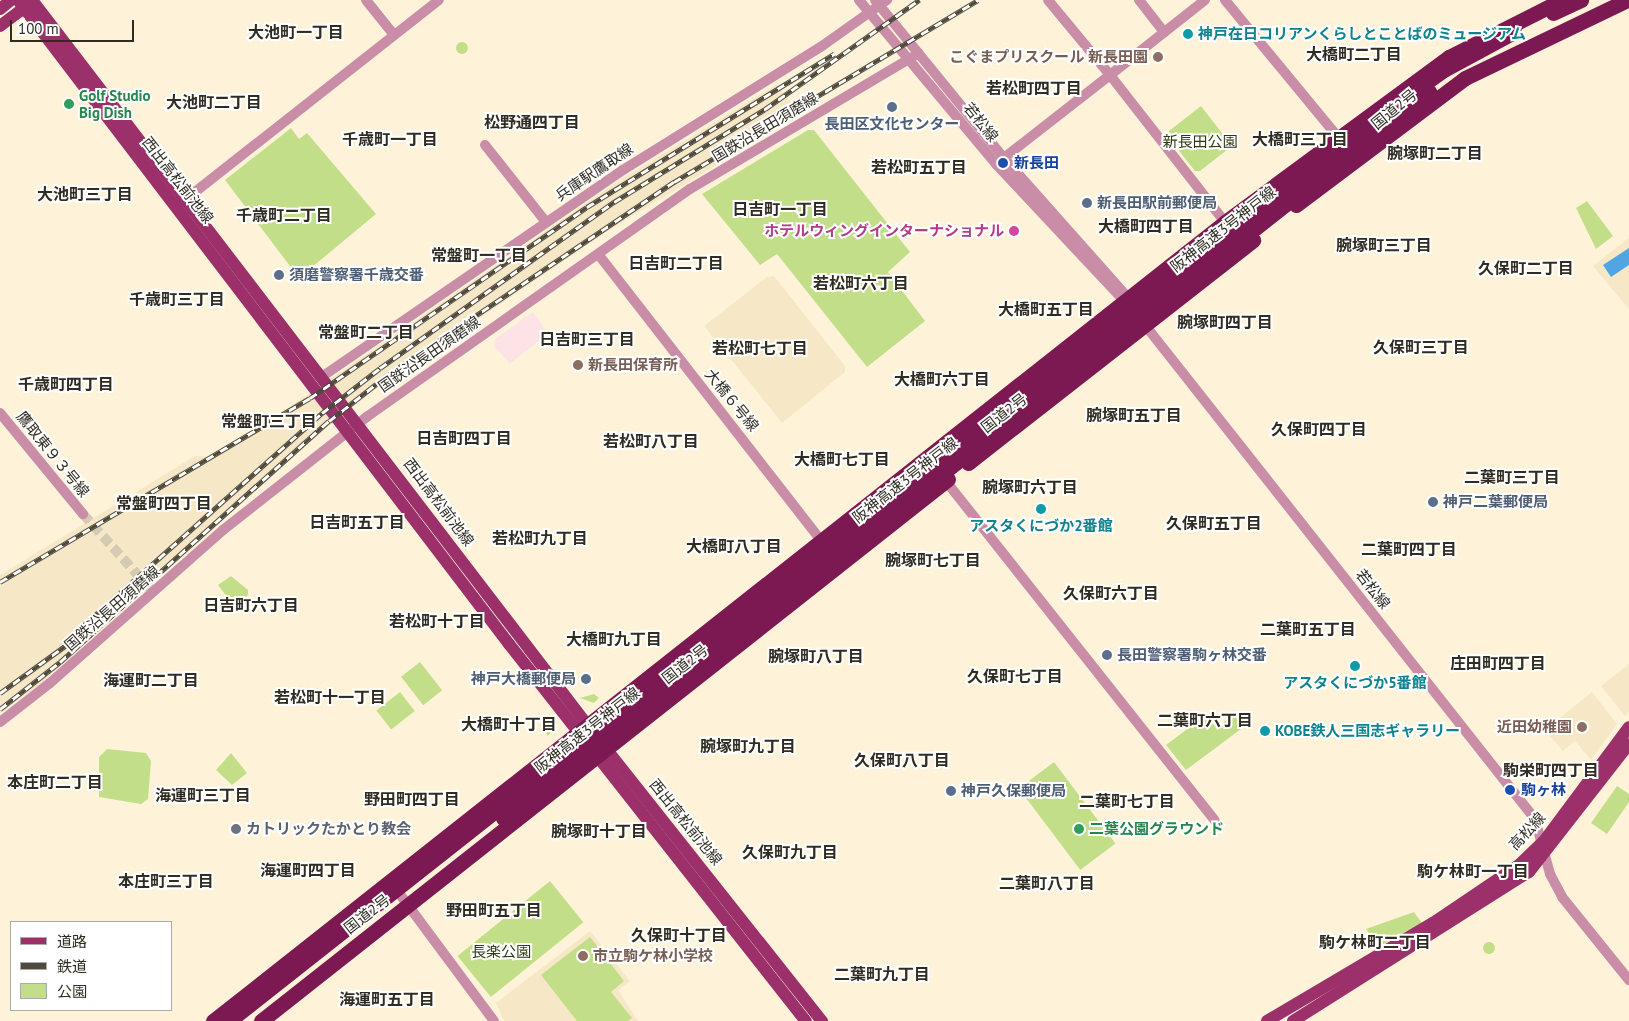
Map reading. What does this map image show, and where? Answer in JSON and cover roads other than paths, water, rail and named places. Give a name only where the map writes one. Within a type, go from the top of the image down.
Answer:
[{"type":"highway","name":"国道2号","points":[[214,1021],[1128,301],[1225,222],[1337,137],[1449,57],[1562,0]]},
{"type":"highway","name":"阪神高速3号神戸線","points":[[229,1021],[1341,143],[1463,57],[1579,4],[1608,0]]},
{"type":"highway","points":[[1579,4],[1616,0]]},
{"type":"highway","name":"国道2号","points":[[261,1021],[945,480],[1464,78],[1627,0]]},
{"type":"highway","name":"阪神高速3号神戸線","points":[[245,1021],[1399,114],[1469,66],[1579,4]]},
{"type":"highway","points":[[1021,384],[1039,408]]},
{"type":"main road","points":[[0,9],[11,0]]},
{"type":"main road","points":[[0,26],[28,2]]},
{"type":"main road","name":"西出高松前池線","points":[[28,2],[806,1021]]},
{"type":"main road","name":"西出高松前池線","points":[[182,203],[323,376],[355,428]]},
{"type":"main road","name":"高松線","points":[[1267,1021],[1463,904],[1544,841],[1629,727]]},
{"type":"main road","name":"高松線","points":[[1294,1021],[1505,891],[1546,854],[1629,744]]},
{"type":"main road","name":"西出高松前池線","points":[[601,752],[822,1021]]},
{"type":"street","points":[[366,0],[394,35]]},
{"type":"street","points":[[182,203],[439,0]]},
{"type":"street","name":"若松線","points":[[859,0],[878,4],[914,56],[1000,161],[1128,301],[1489,759],[1535,819],[1562,896],[1629,980]]},
{"type":"street","points":[[1048,0],[1110,75],[1225,222]]},
{"type":"street","points":[[1140,0],[1164,32]]},
{"type":"street","points":[[1000,161],[1205,0]]},
{"type":"street","points":[[1224,0],[1337,137],[1359,159]]},
{"type":"street","name":"兵庫駅鷹取線","points":[[323,376],[546,222],[878,4]]},
{"type":"street","name":"国鉄沿長田須磨線","points":[[0,722],[229,525],[355,428],[690,189],[914,56]]},
{"type":"street","points":[[485,145],[546,222]]},
{"type":"street","name":"大橋６号線","points":[[598,254],[822,542]]},
{"type":"street","name":"鷹取東９３号線","points":[[0,413],[83,514]]},
{"type":"street","points":[[945,480],[1214,820]]},
{"type":"street","points":[[391,882],[494,1021]]},
{"type":"water","points":[[1629,248],[1629,265],[1611,277],[1603,265]]},
{"type":"tunnel","points":[[83,514],[154,593]]},
{"type":"railway","points":[[75,633],[322,413],[380,368],[614,202],[765,109],[919,0]]},
{"type":"railway","points":[[0,709],[60,662],[329,421],[389,374],[674,182],[978,0]]},
{"type":"railway","points":[[0,582],[310,398],[587,207],[834,54]]},
{"type":"railway","points":[[0,693],[83,633]]},
{"type":"place","name":"神戸在日コリアンくらしとことばのミュージアム","points":[[1188,34]]},
{"type":"place","name":"こぐまプリスクール 新長田園","points":[[1158,57]]},
{"type":"place","name":"Golf Studio Big Dish","points":[[69,104]]},
{"type":"place","name":"長田区文化センター","points":[[892,107]]},
{"type":"place","name":"新長田","points":[[1003,163]]},
{"type":"place","name":"新長田駅前郵便局","points":[[1087,203]]},
{"type":"place","name":"ホテルウィングインターナショナル","points":[[1014,231]]},
{"type":"place","name":"須磨警察署千歳交番","points":[[279,275]]},
{"type":"place","name":"新長田保育所","points":[[578,365]]},
{"type":"place","name":"神戸二葉郵便局","points":[[1433,502]]},
{"type":"place","name":"アスタくにづか2番館","points":[[1041,509]]},
{"type":"place","name":"長田警察署駒ヶ林交番","points":[[1107,655]]},
{"type":"place","name":"アスタくにづか5番館","points":[[1355,666]]},
{"type":"place","name":"神戸大橋郵便局","points":[[586,679]]},
{"type":"place","name":"近田幼稚園","points":[[1582,727]]},
{"type":"place","name":"KOBE鉄人三国志ギャラリー","points":[[1265,731]]},
{"type":"place","name":"駒ヶ林","points":[[1510,790]]},
{"type":"place","name":"神戸久保郵便局","points":[[951,791]]},
{"type":"place","name":"カトリックたかとり教会","points":[[236,829]]},
{"type":"place","name":"二葉公園グラウンド","points":[[1079,829]]},
{"type":"place","name":"市立駒ケ林小学校","points":[[583,956]]},
{"type":"district","name":"大池町一丁目","points":[[296,32]]},
{"type":"district","name":"大橋町二丁目","points":[[1354,54]]},
{"type":"district","name":"若松町四丁目","points":[[1034,88]]},
{"type":"district","name":"大池町二丁目","points":[[214,102]]},
{"type":"district","name":"松野通四丁目","points":[[532,122]]},
{"type":"district","name":"千歳町一丁目","points":[[390,139]]},
{"type":"district","name":"大橋町三丁目","points":[[1300,139]]},
{"type":"district","name":"腕塚町二丁目","points":[[1435,153]]},
{"type":"district","name":"若松町五丁目","points":[[919,167]]},
{"type":"district","name":"大池町三丁目","points":[[85,194]]},
{"type":"district","name":"日吉町一丁目","points":[[780,209]]},
{"type":"district","name":"千歳町二丁目","points":[[284,215]]},
{"type":"district","name":"大橋町四丁目","points":[[1146,226]]},
{"type":"district","name":"腕塚町三丁目","points":[[1384,245]]},
{"type":"district","name":"常盤町一丁目","points":[[479,255]]},
{"type":"district","name":"日吉町二丁目","points":[[676,263]]},
{"type":"district","name":"久保町二丁目","points":[[1526,268]]},
{"type":"district","name":"若松町六丁目","points":[[861,283]]},
{"type":"district","name":"千歳町三丁目","points":[[177,299]]},
{"type":"district","name":"大橋町五丁目","points":[[1046,309]]},
{"type":"district","name":"腕塚町四丁目","points":[[1225,322]]},
{"type":"district","name":"常盤町二丁目","points":[[366,332]]},
{"type":"district","name":"日吉町三丁目","points":[[587,339]]},
{"type":"district","name":"久保町三丁目","points":[[1421,347]]},
{"type":"district","name":"若松町七丁目","points":[[760,348]]},
{"type":"district","name":"大橋町六丁目","points":[[942,379]]},
{"type":"district","name":"千歳町四丁目","points":[[66,384]]},
{"type":"district","name":"腕塚町五丁目","points":[[1134,415]]},
{"type":"district","name":"常盤町三丁目","points":[[269,421]]},
{"type":"district","name":"久保町四丁目","points":[[1319,429]]},
{"type":"district","name":"日吉町四丁目","points":[[464,438]]},
{"type":"district","name":"若松町八丁目","points":[[651,441]]},
{"type":"district","name":"大橋町七丁目","points":[[842,459]]},
{"type":"district","name":"二葉町三丁目","points":[[1512,477]]},
{"type":"district","name":"腕塚町六丁目","points":[[1030,487]]},
{"type":"district","name":"常盤町四丁目","points":[[164,503]]},
{"type":"district","name":"日吉町五丁目","points":[[357,522]]},
{"type":"district","name":"久保町五丁目","points":[[1214,523]]},
{"type":"district","name":"若松町九丁目","points":[[540,538]]},
{"type":"district","name":"大橋町八丁目","points":[[734,546]]},
{"type":"district","name":"二葉町四丁目","points":[[1409,549]]},
{"type":"district","name":"腕塚町七丁目","points":[[933,560]]},
{"type":"district","name":"久保町六丁目","points":[[1111,593]]},
{"type":"district","name":"日吉町六丁目","points":[[251,605]]},
{"type":"district","name":"若松町十丁目","points":[[437,621]]},
{"type":"district","name":"二葉町五丁目","points":[[1308,629]]},
{"type":"district","name":"大橋町九丁目","points":[[614,639]]},
{"type":"district","name":"腕塚町八丁目","points":[[816,656]]},
{"type":"district","name":"庄田町四丁目","points":[[1498,663]]},
{"type":"district","name":"久保町七丁目","points":[[1015,676]]},
{"type":"district","name":"海運町二丁目","points":[[151,680]]},
{"type":"district","name":"若松町十一丁目","points":[[330,697]]},
{"type":"district","name":"二葉町六丁目","points":[[1205,720]]},
{"type":"district","name":"大橋町十丁目","points":[[509,724]]},
{"type":"district","name":"腕塚町九丁目","points":[[748,746]]},
{"type":"district","name":"久保町八丁目","points":[[902,760]]},
{"type":"district","name":"駒栄町四丁目","points":[[1551,770]]},
{"type":"district","name":"本庄町二丁目","points":[[55,782]]},
{"type":"district","name":"海運町三丁目","points":[[203,795]]},
{"type":"district","name":"野田町四丁目","points":[[412,799]]},
{"type":"district","name":"二葉町七丁目","points":[[1127,801]]},
{"type":"district","name":"腕塚町十丁目","points":[[599,831]]},
{"type":"district","name":"久保町九丁目","points":[[790,852]]},
{"type":"district","name":"海運町四丁目","points":[[308,870]]},
{"type":"district","name":"駒ケ林町一丁目","points":[[1473,871]]},
{"type":"district","name":"本庄町三丁目","points":[[166,881]]},
{"type":"district","name":"二葉町八丁目","points":[[1047,883]]},
{"type":"district","name":"野田町五丁目","points":[[494,910]]},
{"type":"district","name":"久保町十丁目","points":[[679,935]]},
{"type":"district","name":"駒ケ林町二丁目","points":[[1375,942]]},
{"type":"district","name":"二葉町九丁目","points":[[882,974]]},
{"type":"district","name":"海運町五丁目","points":[[387,999]]},
{"type":"park label","name":"新長田公園","points":[[1200,142]]},
{"type":"park label","name":"長楽公園","points":[[501,952]]}]
